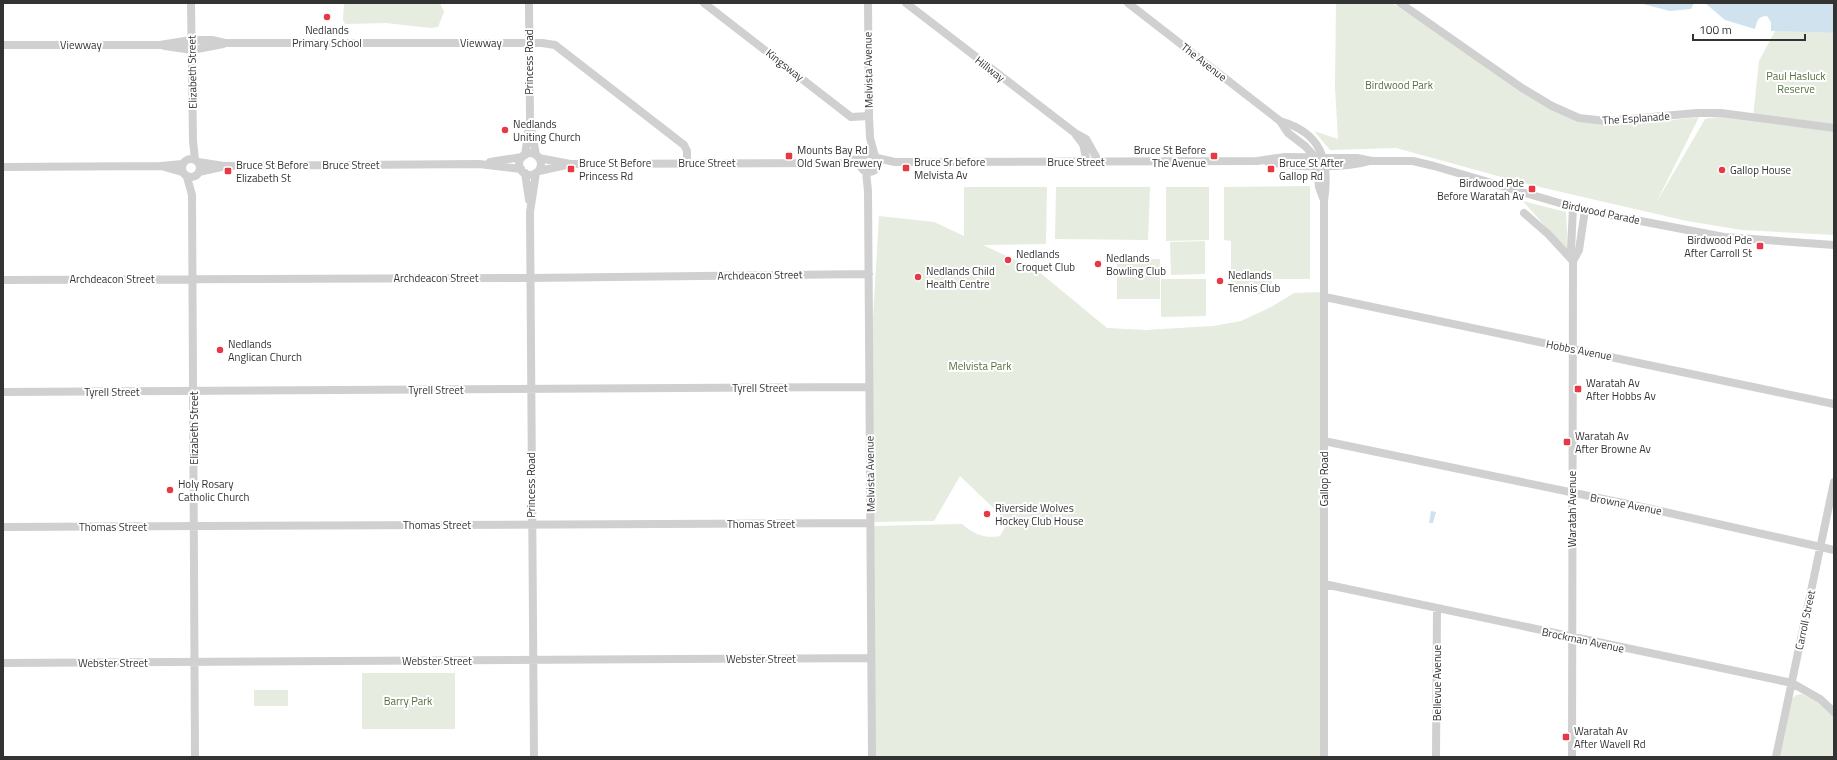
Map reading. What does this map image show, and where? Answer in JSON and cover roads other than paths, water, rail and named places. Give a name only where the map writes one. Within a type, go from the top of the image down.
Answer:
[{"type":"street","name":"Elizabeth Street","points":[[191,3],[193,141],[189,166],[192,195],[193,279],[195,757]]},
{"type":"street","name":"Princess Road","points":[[529,3],[530,120],[538,157]]},
{"type":"street","name":"Kingsway","points":[[704,3],[851,117],[869,116]]},
{"type":"street","name":"Melvista Avenue","points":[[868,3],[870,138],[868,191],[872,757]]},
{"type":"street","name":"Hillway","points":[[906,3],[1075,133],[1086,139],[1099,162]]},
{"type":"street","name":"The Avenue","points":[[1128,3],[1280,121],[1293,125],[1308,133],[1316,142],[1321,161]]},
{"type":"street","name":"The Esplanade","points":[[1400,3],[1522,88],[1552,106],[1579,118],[1606,121],[1697,113],[1722,113],[1834,128]]},
{"type":"street","name":"Viewway","points":[[3,46],[160,45],[191,40],[212,40],[225,43]]},
{"type":"street","name":"Viewway","points":[[160,45],[192,50],[225,43],[529,43],[555,45],[684,145],[687,151],[687,163]]},
{"type":"street","name":"Princess Road","points":[[523,156],[530,120]]},
{"type":"street","name":"Hillway","points":[[1075,133],[1082,144],[1087,162]]},
{"type":"street","points":[[529,154],[538,157],[541,166],[537,172],[529,175],[523,171],[520,165],[523,156],[529,154]]},
{"type":"street","name":"Bruce Street","points":[[479,164],[523,156]]},
{"type":"street","name":"Bruce Street","points":[[538,157],[570,164],[1257,161],[1284,165],[1321,161]]},
{"type":"street","name":"Birdwood Parade","points":[[1321,161],[1357,158],[1372,161],[1413,161],[1586,210],[1724,237],[1834,245]]},
{"type":"street","name":"Gallop Road","points":[[1321,161],[1326,188],[1324,201],[1324,757]]},
{"type":"street","name":"Bruce Street","points":[[3,167],[479,164],[523,171]]},
{"type":"street","name":"Bruce Street","points":[[537,172],[570,164]]},
{"type":"street","name":"Elizabeth Street","points":[[189,166],[200,166],[192,195]]},
{"type":"street","name":"Bruce Street","points":[[189,166],[198,174],[224,166]]},
{"type":"street","name":"Princess Road","points":[[523,171],[530,212],[534,757]]},
{"type":"street","name":"Princess Road","points":[[530,212],[537,172]]},
{"type":"street","name":"Waratah Avenue","points":[[1572,757],[1571,637],[1573,261],[1571,250],[1573,207]]},
{"type":"street","name":"Waratah Avenue","points":[[1573,261],[1579,250],[1586,210]]},
{"type":"street","points":[[1524,213],[1548,234],[1573,261]]},
{"type":"street","name":"Archdeacon Street","points":[[3,280],[530,278],[869,274]]},
{"type":"street","name":"Hobbs Avenue","points":[[1325,297],[1834,404]]},
{"type":"street","name":"Tyrell Street","points":[[3,392],[869,387]]},
{"type":"street","name":"Browne Avenue","points":[[1324,441],[1821,545],[1834,550]]},
{"type":"street","name":"Carroll Street","points":[[1776,757],[1834,482]]},
{"type":"street","name":"Thomas Street","points":[[3,527],[870,523]]},
{"type":"street","name":"Brockman Avenue","points":[[1324,584],[1792,683],[1820,699],[1834,712]]},
{"type":"street","name":"Bellevue Avenue","points":[[1436,757],[1437,609]]},
{"type":"street","name":"Webster Street","points":[[3,663],[871,658]]},
{"type":"water","points":[[1639,3],[1694,3],[1691,9],[1670,11]]},
{"type":"water","points":[[1705,3],[1834,3],[1834,33],[1771,31],[1771,22],[1767,16],[1758,20],[1755,29],[1725,20]]},
{"type":"water","points":[[1431,511],[1436,512],[1433,523],[1429,523]]},
{"type":"place","name":"Nedlands Primary School","points":[[327,17]]},
{"type":"place","name":"Nedlands Uniting Church","points":[[505,130]]},
{"type":"place","name":"Mounts Bay Rd Old Swan Brewery","points":[[789,156]]},
{"type":"place","name":"Bruce St Before The Avenue","points":[[1214,156]]},
{"type":"place","name":"Bruce Sr before Melvista Av","points":[[906,168]]},
{"type":"place","name":"Bruce St Before Princess Rd","points":[[571,169]]},
{"type":"place","name":"Bruce St After Gallop Rd","points":[[1271,169]]},
{"type":"place","name":"Gallop House","points":[[1722,170]]},
{"type":"place","name":"Bruce St Before Elizabeth St","points":[[228,171]]},
{"type":"place","name":"Birdwood Pde Before Waratah Av","points":[[1532,189]]},
{"type":"place","name":"Birdwood Pde After Carroll St","points":[[1760,246]]},
{"type":"place","name":"Nedlands Croquet Club","points":[[1008,260]]},
{"type":"place","name":"Nedlands Bowling Club","points":[[1098,264]]},
{"type":"place","name":"Nedlands Child Health Centre","points":[[918,277]]},
{"type":"place","name":"Nedlands Tennis Club","points":[[1220,281]]},
{"type":"place","name":"Nedlands Anglican Church","points":[[220,350]]},
{"type":"place","name":"Waratah Av After Hobbs Av","points":[[1578,389]]},
{"type":"place","name":"Waratah Av After Browne Av","points":[[1567,442]]},
{"type":"place","name":"Holy Rosary Catholic Church","points":[[170,490]]},
{"type":"place","name":"Riverside Wolves Hockey Club House","points":[[987,514]]},
{"type":"place","name":"Waratah Av After Wavell Rd","points":[[1566,737]]},
{"type":"park label","name":"Paul Hasluck Reserve","points":[[1796,82]]},
{"type":"park label","name":"Birdwood Park","points":[[1399,85]]},
{"type":"park label","name":"Melvista Park","points":[[980,366]]},
{"type":"park label","name":"Barry Park","points":[[408,701]]}]
